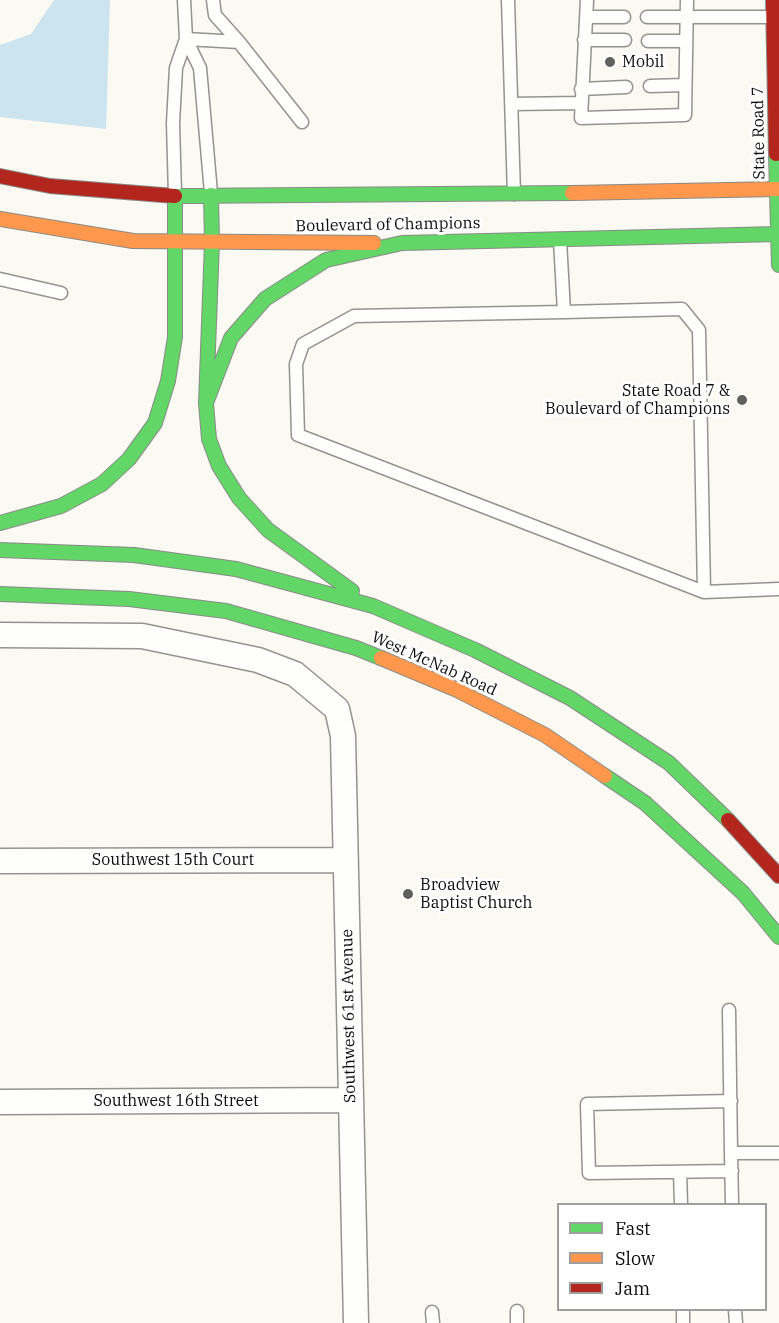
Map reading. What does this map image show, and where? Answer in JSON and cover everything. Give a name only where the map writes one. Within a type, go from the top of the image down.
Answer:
[{"type":"main road","name":"State Road 7","points":[[773,0],[779,266]]},
{"type":"main road","name":"Boulevard of Champions","points":[[0,176],[50,186],[175,196],[514,194],[778,189]]},
{"type":"main road","points":[[211,195],[212,242],[206,404],[209,438],[219,465],[239,498],[268,530],[374,606]]},
{"type":"main road","points":[[0,523],[61,506],[102,484],[129,459],[155,423],[168,381],[175,337],[175,196]]},
{"type":"main road","name":"Boulevard of Champions","points":[[0,219],[133,241],[174,242],[402,243],[779,234]]},
{"type":"main road","points":[[206,404],[231,338],[265,299],[326,260],[402,243]]},
{"type":"main road","name":"West McNab Road","points":[[0,550],[134,555],[236,569],[374,606],[475,650],[570,698],[669,763],[737,828],[779,876]]},
{"type":"main road","name":"West McNab Road","points":[[0,594],[129,599],[226,611],[356,648],[455,688],[545,735],[645,803],[743,892],[779,937]]},
{"type":"street","name":"Southwest 61st Avenue","points":[[0,635],[142,636],[258,660],[295,674],[338,709],[343,736],[356,1323]]},
{"type":"street","name":"Southwest 15th Court","points":[[0,861],[345,860]]},
{"type":"street","name":"Southwest 16th Street","points":[[0,1102],[351,1100]]},
{"type":"lane","points":[[175,196],[173,123],[176,68],[186,39],[184,0]]},
{"type":"lane","points":[[213,0],[215,15],[302,122]]},
{"type":"lane","points":[[508,0],[514,194]]},
{"type":"lane","points":[[587,0],[581,118],[685,115],[687,0]]},
{"type":"lane","points":[[586,17],[624,17]]},
{"type":"lane","points":[[647,17],[773,17]]},
{"type":"lane","points":[[186,39],[239,42]]},
{"type":"lane","points":[[186,39],[200,68],[211,195]]},
{"type":"lane","points":[[584,40],[625,40]]},
{"type":"lane","points":[[648,41],[686,41]]},
{"type":"lane","points":[[650,86],[685,86]]},
{"type":"lane","points":[[581,89],[626,87]]},
{"type":"lane","points":[[511,104],[581,103]]},
{"type":"lane","points":[[560,238],[564,312]]},
{"type":"lane","points":[[0,279],[61,293]]},
{"type":"lane","points":[[704,592],[699,330],[682,309],[354,316],[303,344],[296,364],[298,435],[704,592],[779,589]]},
{"type":"lane","points":[[729,1010],[732,1203]]},
{"type":"lane","points":[[731,1101],[587,1104],[589,1173],[732,1171]]},
{"type":"lane","points":[[731,1153],[779,1153]]},
{"type":"lane","points":[[680,1172],[681,1203]]},
{"type":"water","points":[[54,0],[110,0],[106,129],[0,117],[0,45],[31,34]]},
{"type":"traffic: fast","points":[[776,154],[779,265]]},
{"type":"traffic: fast","points":[[0,523],[61,506],[102,484],[129,459],[155,423],[168,381],[175,337],[175,196],[572,193]]},
{"type":"traffic: fast","points":[[211,195],[212,242],[206,403],[209,439],[219,466],[239,498],[268,530],[352,591]]},
{"type":"traffic: fast","points":[[206,403],[231,338],[265,299],[326,260],[402,243],[779,234]]},
{"type":"traffic: fast","points":[[0,550],[134,555],[236,569],[373,606],[475,650],[570,698],[669,763],[728,820]]},
{"type":"traffic: fast","points":[[0,594],[129,599],[226,611],[356,648],[381,658]]},
{"type":"traffic: fast","points":[[605,776],[645,803],[743,893],[779,937]]},
{"type":"traffic: slow","points":[[572,193],[779,189]]},
{"type":"traffic: slow","points":[[0,219],[133,241],[374,243]]},
{"type":"traffic: slow","points":[[381,658],[455,689],[545,735],[605,776]]},
{"type":"traffic: jam","points":[[773,0],[776,154]]},
{"type":"traffic: jam","points":[[0,176],[50,186],[175,196]]},
{"type":"traffic: jam","points":[[728,820],[779,876]]},
{"type":"place","name":"Mobil","points":[[610,62]]},
{"type":"place","name":"State Road 7 & Boulevard of Champions","points":[[742,400]]},
{"type":"place","name":"Broadview Baptist Church","points":[[408,894]]}]
